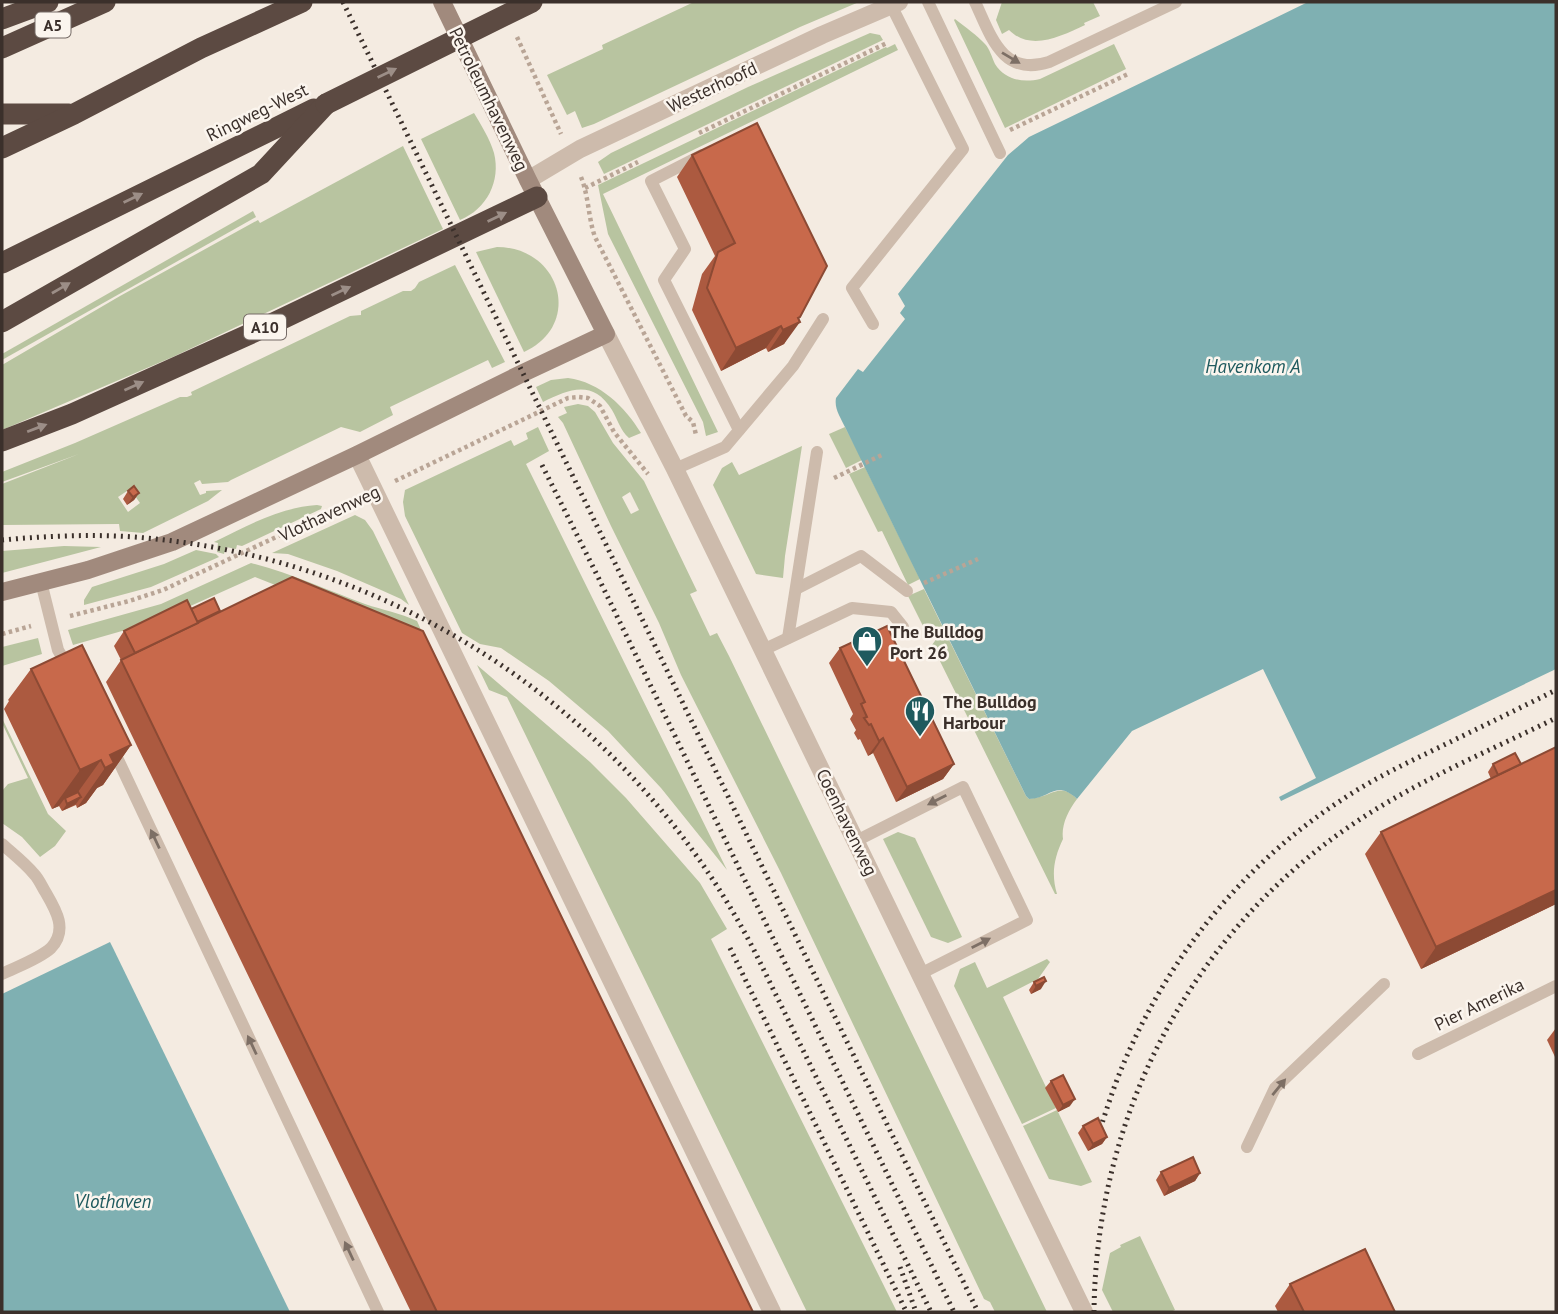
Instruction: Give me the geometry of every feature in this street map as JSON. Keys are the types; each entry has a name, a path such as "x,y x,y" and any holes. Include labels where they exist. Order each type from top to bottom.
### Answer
{"highway":[{"path":"2,19 48,2"},
{"name":"A5","path":"2,48 105,2"},
{"path":"2,148 201,48 302,2"},
{"name":"Ringweg-West","path":"2,263 533,2"},
{"path":"2,322 261,174 326,104"},
{"path":"2,114 74,114"},
{"name":"A10","path":"2,441 72,414 263,328 532,188"}],"main road":[{"name":"Petroleumhavenweg","path":"442,2 606,334"},
{"path":"2,592 172,542 606,334"}],"street":[{"name":"Westerhoofd","path":"532,188 571,155 748,69 895,4"},
{"name":"Coenhavenweg","path":"606,334 675,469 1084,1312"},
{"path":"356,455 772,1312"}],"lane":[{"path":"928,2 1000,153"},
{"path":"975,2 997,48 1006,58 1029,66 1049,62 1176,2"},
{"path":"873,324 852,288 962,149 905,34 895,4"},
{"path":"710,151 651,181 685,249 664,280 739,430"},
{"path":"675,469 725,447 793,366 823,319"},
{"path":"788,638 817,452"},
{"path":"796,589 861,556 906,591"},
{"path":"41,582 58,650 78,683"},
{"path":"763,650 852,608 891,612 904,627"},
{"path":"109,740 378,1312"},
{"path":"856,841 963,787 1027,920 920,974"},
{"path":"2,844 34,874 60,920 60,929 51,948 2,974"},
{"path":"1247,1147 1276,1088 1384,984"},
{"name":"Pier Amerika","path":"1418,1054 1556,985"}],"path":[{"path":"693,136 905,34"},
{"path":"516,35 585,188 595,237 686,416"},
{"path":"1004,133 1130,72"},
{"path":"585,188 643,160"},
{"name":"Vlothavenweg","path":"2,634 163,590 568,398 591,399 600,406 614,432 627,448"},
{"path":"847,471 884,454"},
{"path":"906,591 978,559"}],"green space":[{"path":"694,2 859,2 594,124 582,128 575,111 567,115 547,75 603,49 602,45"},
{"path":"1002,2 1093,2 1100,16 1056,37 1027,40 1009,30 1002,34 996,20"},
{"path":"955,19 985,44 995,64 1004,74 1015,79 1040,79 1114,44 1126,69 1005,128"},
{"path":"870,33 880,35 883,40 604,174 598,162 611,153 748,87"},
{"path":"895,44 898,50 603,194 718,432 706,436 703,422 608,234 598,185"},
{"path":"474,113 494,153 495,174 490,193 478,209 460,220 421,139"},
{"path":"403,146 443,229 175,356 2,430 2,365 258,220 260,223"},
{"path":"253,211 256,217 2,360 2,354"},
{"path":"497,247 519,250 536,259 549,273 557,289 558,306 554,324 543,339 524,352 476,252"},
{"path":"455,265 505,362 492,368 488,360 390,407 393,415 360,432 341,427 228,482 202,484 200,480 194,483 200,495 206,491 222,490 208,501 143,533 120,531 119,524 2,525 2,484 79,454 2,482 2,472 180,397 192,395 191,392 350,316 361,315 361,311 403,291 411,291 419,282","holes":["130,489 140,503 128,512 118,497"]},
{"path":"551,380 580,380 601,390 619,405 641,433 629,438 605,400 589,390 562,393 543,402 536,387"},
{"path":"578,404 588,406 595,412 613,443 644,481 697,591 690,594 710,636 717,633 729,656 1047,1312 995,1312 990,1302 984,1299 781,873 681,675 659,623 558,417 567,413 564,407","holes":["630,492 639,510 631,514 622,497"]},
{"path":"538,427 549,451 526,464 727,870 661,788 608,731 549,681 501,648 480,644 462,633 405,516 405,490 511,440 514,446 528,439 526,433"},
{"path":"845,427 862,460 846,468 829,434"},
{"path":"802,446 783,578 756,574 713,485 722,468 732,462 739,475"},
{"path":"865,467 920,579 908,585 882,531 878,532 849,474"},
{"path":"322,506 321,509 242,546 237,545 236,549 226,547 224,554 217,552 218,543 214,542 252,524 289,510"},
{"path":"355,515 365,520 373,531 409,605 337,571 288,554 272,553"},
{"path":"64,546 101,547 2,573 2,551"},
{"path":"196,550 219,557 151,587 84,605 92,587 164,564"},
{"path":"251,563 417,621 425,639 417,641 255,577 157,621 73,645 68,630 161,604"},
{"path":"924,589 1026,796 1029,799 1063,791 1077,799 1066,818 1063,839 1057,853 1054,880 1057,894 932,645 937,638 935,634 927,634 908,596"},
{"path":"38,638 42,654 2,666 2,647"},
{"path":"477,665 590,762 626,798 700,883 727,929 711,939 897,1312 807,1312 507,697 489,690"},
{"path":"2,718 48,814 66,831 55,846 40,857 22,837 2,823 2,791 8,784 28,778"},
{"path":"898,832 915,838 962,937 948,943 931,937 883,839"},
{"path":"1047,959 1050,962 1038,979 1003,997 1056,1108 1022,1124 954,986 960,969 975,962 987,988"},
{"path":"1057,1110 1092,1182 1081,1186 1049,1179 1023,1126"},
{"path":"1140,1236 1175,1310 1171,1312 1113,1312 1102,1290 1110,1253"}],"water":[{"name":"Havenkom A","path":"1308,2 1556,2 1556,669 1281,801 1279,797 1316,778 1263,669 1132,731 1077,799 1070,793 1058,790 1029,799 840,417 836,398 858,369 863,372 905,319 900,313 905,306 898,294 1008,155 1029,137"},
{"name":"Vlothaven","path":"110,942 290,1312 2,1312 2,994"}],"building":[{"path":"757,123 827,266 798,318 800,322 783,330 781,326 736,348 707,288 718,252 735,243 692,155"},
{"path":"134,486 139,493 133,497 128,491"},
{"path":"292,577 423,631 753,1312 437,1312 121,660"},
{"path":"214,598 220,611 197,622 191,609"},
{"path":"187,600 198,623 135,653 124,631"},
{"path":"887,626 954,764 907,787 883,738 879,741 871,724 864,718 867,717 861,704 865,702 840,648"},
{"path":"82,645 131,745 110,755 114,763 105,768 101,760 80,770 31,669"},
{"path":"1556,747 1556,890 1436,947 1381,832"},
{"path":"1515,753 1521,764 1498,775 1493,764"},
{"path":"78,792 81,797 67,804 65,798"},
{"path":"1044,977 1046,981 1036,986 1034,982"},
{"path":"1063,1075 1075,1099 1063,1105 1051,1081"},
{"path":"1098,1118 1107,1137 1093,1144 1083,1126"},
{"path":"1193,1157 1200,1173 1169,1188 1161,1172"},
{"path":"1365,1249 1395,1312 1304,1312 1290,1284"}],"railway":[{"path":"343,2 978,1312"},
{"path":"542,465 954,1312"},
{"path":"2,540 68,536 134,537 232,551 326,577 415,615 499,664 575,722 644,790 704,867 755,952 931,1312"},
{"path":"1098,1135 1123,1065 1162,987 1213,916 1273,852 1307,824 1381,776 1556,690"},
{"path":"1094,1312 1099,1240 1112,1169 1133,1102 1162,1037 1199,977 1242,921 1293,870 1374,810 1425,781 1556,718"},
{"path":"730,948 905,1309"},
{"path":"900,1267 916,1312"}],"place":[{"name":"The Bulldog Port 26","path":"867,668"},
{"name":"The Bulldog Harbour","path":"920,738"}]}
